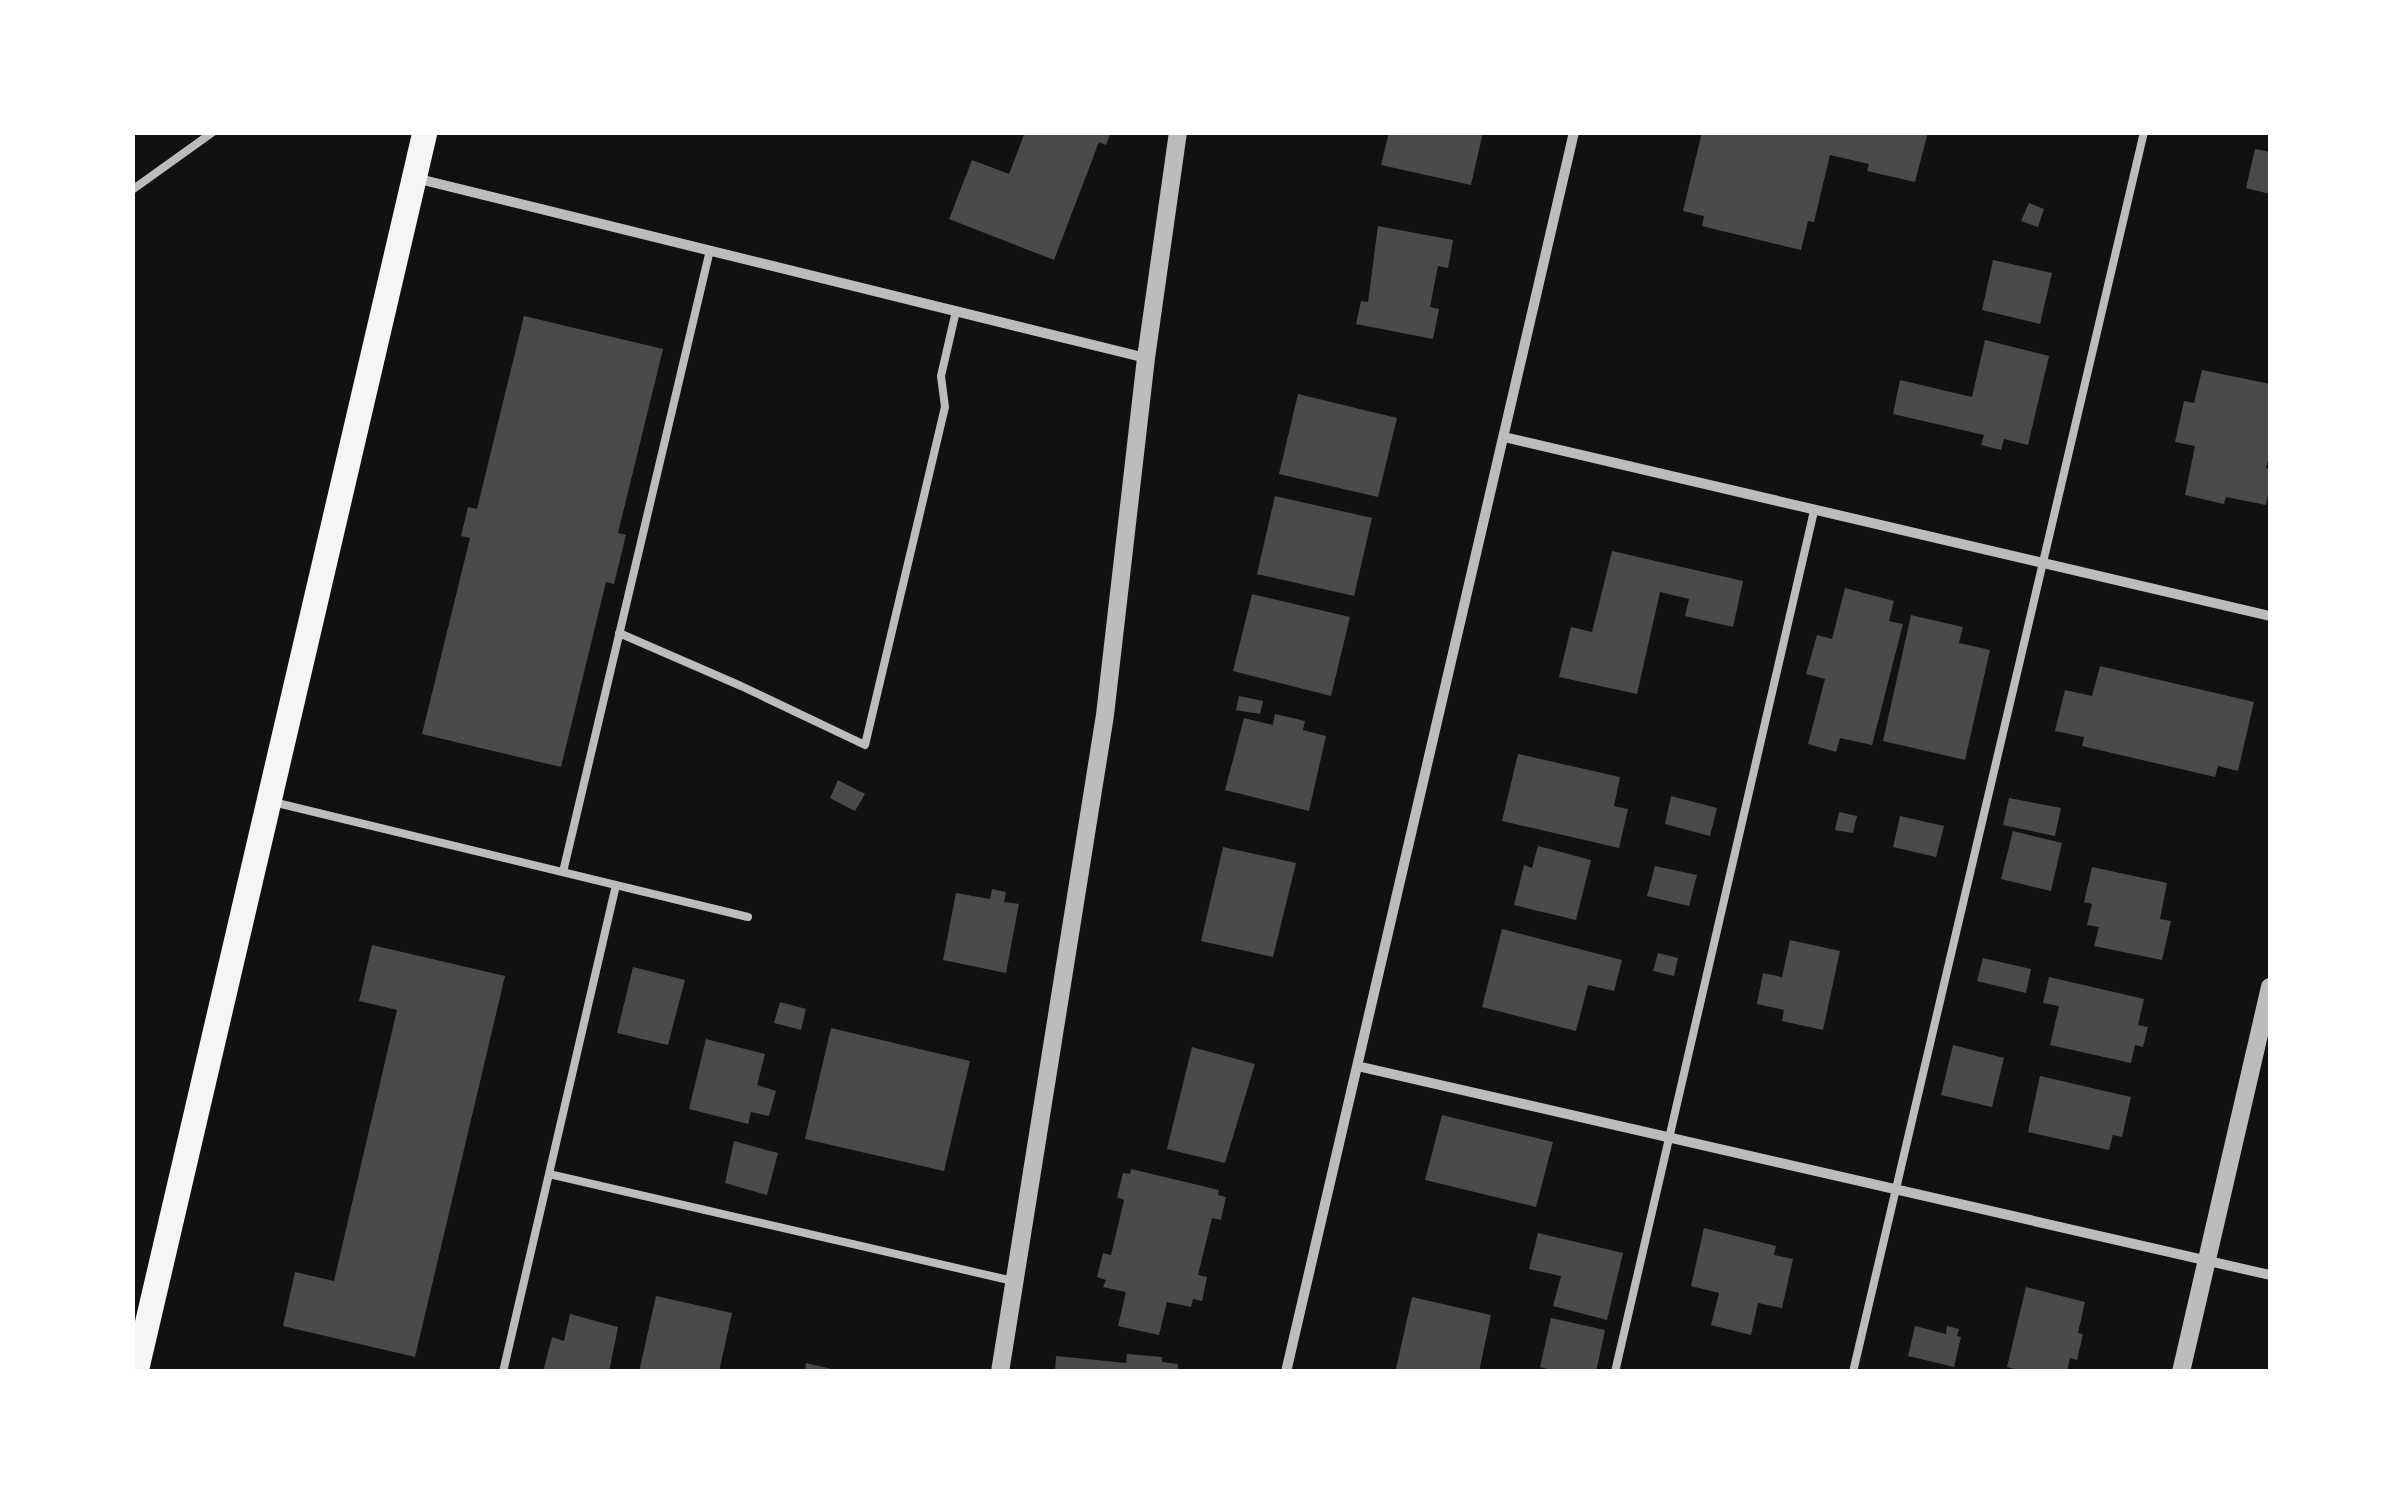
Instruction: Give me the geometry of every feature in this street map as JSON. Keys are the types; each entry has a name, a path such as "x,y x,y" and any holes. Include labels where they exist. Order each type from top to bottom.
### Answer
{"main road":[{"path":"136,1372 424,132"}],"street":[{"path":"1000,1372 1106,715 1146,358 1178,132"},
{"path":"1286,1372 1574,132"},
{"path":"414,178 1146,358"},
{"path":"1504,437 2270,616"},
{"path":"2181,1372 2270,987"},
{"path":"1357,1066 2270,1275"}],"lane":[{"path":"132,190 214,132"},
{"path":"1852,1372 2144,132"},
{"path":"563,872 710,250"},
{"path":"619,633 865,745 944,406 941,376 956,311"},
{"path":"1615,1372 1814,511"},
{"path":"268,801 748,916"},
{"path":"504,1372 616,885"},
{"path":"549,1174 1013,1281"}],"building":[{"path":"1025,132 1111,132 1106,145 1099,142 1054,260 949,219 972,160 1009,174"},
{"path":"1389,132 1483,132 1471,185 1381,165"},
{"path":"1702,132 1928,132 1915,182 1867,171 1869,164 1830,155 1814,222 1808,221 1801,250 1702,226 1704,216 1683,211"},
{"path":"2255,149 2270,152 2270,194 2246,188"},
{"path":"2029,203 2044,209 2038,227 2021,221"},
{"path":"1378,226 1453,240 1448,268 1438,266 1430,307 1439,309 1433,339 1356,324 1361,301 1368,302"},
{"path":"1993,260 2052,273 2040,324 1982,310"},
{"path":"524,316 663,349 618,533 626,535 614,584 606,582 561,767 422,734 470,538 461,536 468,507 477,509"},
{"path":"1985,340 2049,356 2028,445 2004,439 2001,450 1981,445 1984,435 1893,414 1900,380 1972,397"},
{"path":"2202,370 2270,384 2270,451 2266,468 2270,469 2270,484 2266,505 2226,497 2224,504 2185,495 2195,446 2175,442 2184,401 2194,403"},
{"path":"1298,394 1397,418 1378,497 1279,474"},
{"path":"1275,496 1372,518 1354,596 1257,574"},
{"path":"1612,551 1743,581 1733,627 1685,616 1689,599 1660,592 1637,694 1559,677 1571,627 1592,632"},
{"path":"1845,588 1894,601 1889,621 1903,624 1872,745 1840,738 1836,752 1808,744 1825,679 1806,674 1817,635 1832,639"},
{"path":"1252,594 1350,617 1331,696 1233,671"},
{"path":"1911,615 1963,627 1959,643 1990,650 1965,760 1883,741"},
{"path":"2100,666 2254,702 2238,771 2218,766 2215,777 2082,746 2084,737 2055,731 2065,690 2092,696"},
{"path":"1239,696 1263,701 1260,714 1236,710"},
{"path":"1275,714 1305,721 1303,730 1326,736 1309,811 1225,790 1244,718 1273,725"},
{"path":"1518,754 1620,777 1614,806 1628,809 1619,848 1502,821"},
{"path":"838,780 865,794 855,811 830,798"},
{"path":"1671,796 1717,808 1710,836 1665,824"},
{"path":"2009,798 2061,808 2055,836 2003,825"},
{"path":"1839,812 1857,816 1853,833 1835,830"},
{"path":"1900,816 1944,826 1936,857 1893,847"},
{"path":"2013,831 2062,843 2051,891 2001,879"},
{"path":"1538,846 1591,860 1576,920 1514,905 1524,865 1532,868"},
{"path":"1223,847 1296,863 1273,957 1201,941"},
{"path":"1655,866 1697,875 1689,906 1647,896"},
{"path":"2092,867 2167,883 2160,919 2171,921 2162,960 2094,946 2099,927 2087,925 2092,904 2084,902"},
{"path":"992,889 1006,892 1004,902 1019,904 1006,973 943,960 956,893 990,899"},
{"path":"1502,929 1622,960 1614,991 1588,985 1576,1031 1482,1007"},
{"path":"1790,940 1840,951 1823,1030 1782,1021 1784,1010 1757,1004 1763,973 1782,977"},
{"path":"372,945 505,976 415,1357 283,1326 295,1272 334,1281 397,1010 359,1001"},
{"path":"1658,953 1678,958 1674,976 1653,971"},
{"path":"1983,958 2031,969 2026,993 1977,981"},
{"path":"633,967 685,980 668,1045 617,1033"},
{"path":"2049,977 2144,999 2138,1025 2148,1027 2143,1047 2135,1045 2131,1063 2050,1045 2059,1006 2043,1003"},
{"path":"780,1002 806,1009 801,1030 774,1023"},
{"path":"831,1028 970,1061 944,1171 805,1139"},
{"path":"706,1039 765,1054 757,1085 776,1091 769,1116 751,1112 748,1124 689,1109"},
{"path":"1953,1045 2004,1058 1992,1107 1941,1095"},
{"path":"1192,1047 1255,1064 1225,1163 1167,1149"},
{"path":"2040,1076 2131,1097 2122,1137 2113,1135 2109,1150 2028,1132"},
{"path":"1442,1115 1553,1142 1536,1207 1425,1180"},
{"path":"734,1141 778,1153 767,1195 725,1183"},
{"path":"1131,1169 1219,1190 1218,1195 1226,1197 1221,1220 1212,1218 1198,1275 1207,1277 1202,1301 1193,1299 1191,1307 1167,1302 1159,1335 1118,1326 1126,1292 1103,1287 1106,1280 1097,1277 1103,1253 1111,1255 1124,1200 1117,1197 1123,1173 1130,1174"},
{"path":"1704,1228 1776,1246 1774,1255 1793,1259 1782,1308 1758,1303 1751,1335 1711,1325 1719,1293 1691,1286"},
{"path":"1538,1233 1623,1253 1607,1320 1553,1306 1561,1276 1529,1269"},
{"path":"2026,1287 2085,1302 2077,1360 2070,1358 2067,1372 2026,1372 2007,1367"},
{"path":"656,1296 732,1313 719,1372 639,1372"},
{"path":"1412,1297 1491,1315 1479,1372 1396,1369"},
{"path":"570,1314 618,1327 609,1372 543,1372 552,1337 564,1341"},
{"path":"1551,1318 1605,1330 1596,1372 1559,1372 1540,1367"},
{"path":"1915,1326 1946,1334 1947,1326 1959,1329 1957,1336 1961,1337 1954,1367 1908,1356"},
{"path":"1127,1354 1162,1357 1162,1362 1178,1364 1178,1372 1055,1372 1056,1356 1126,1363"},
{"path":"806,1363 836,1370 836,1372 805,1372"}]}
